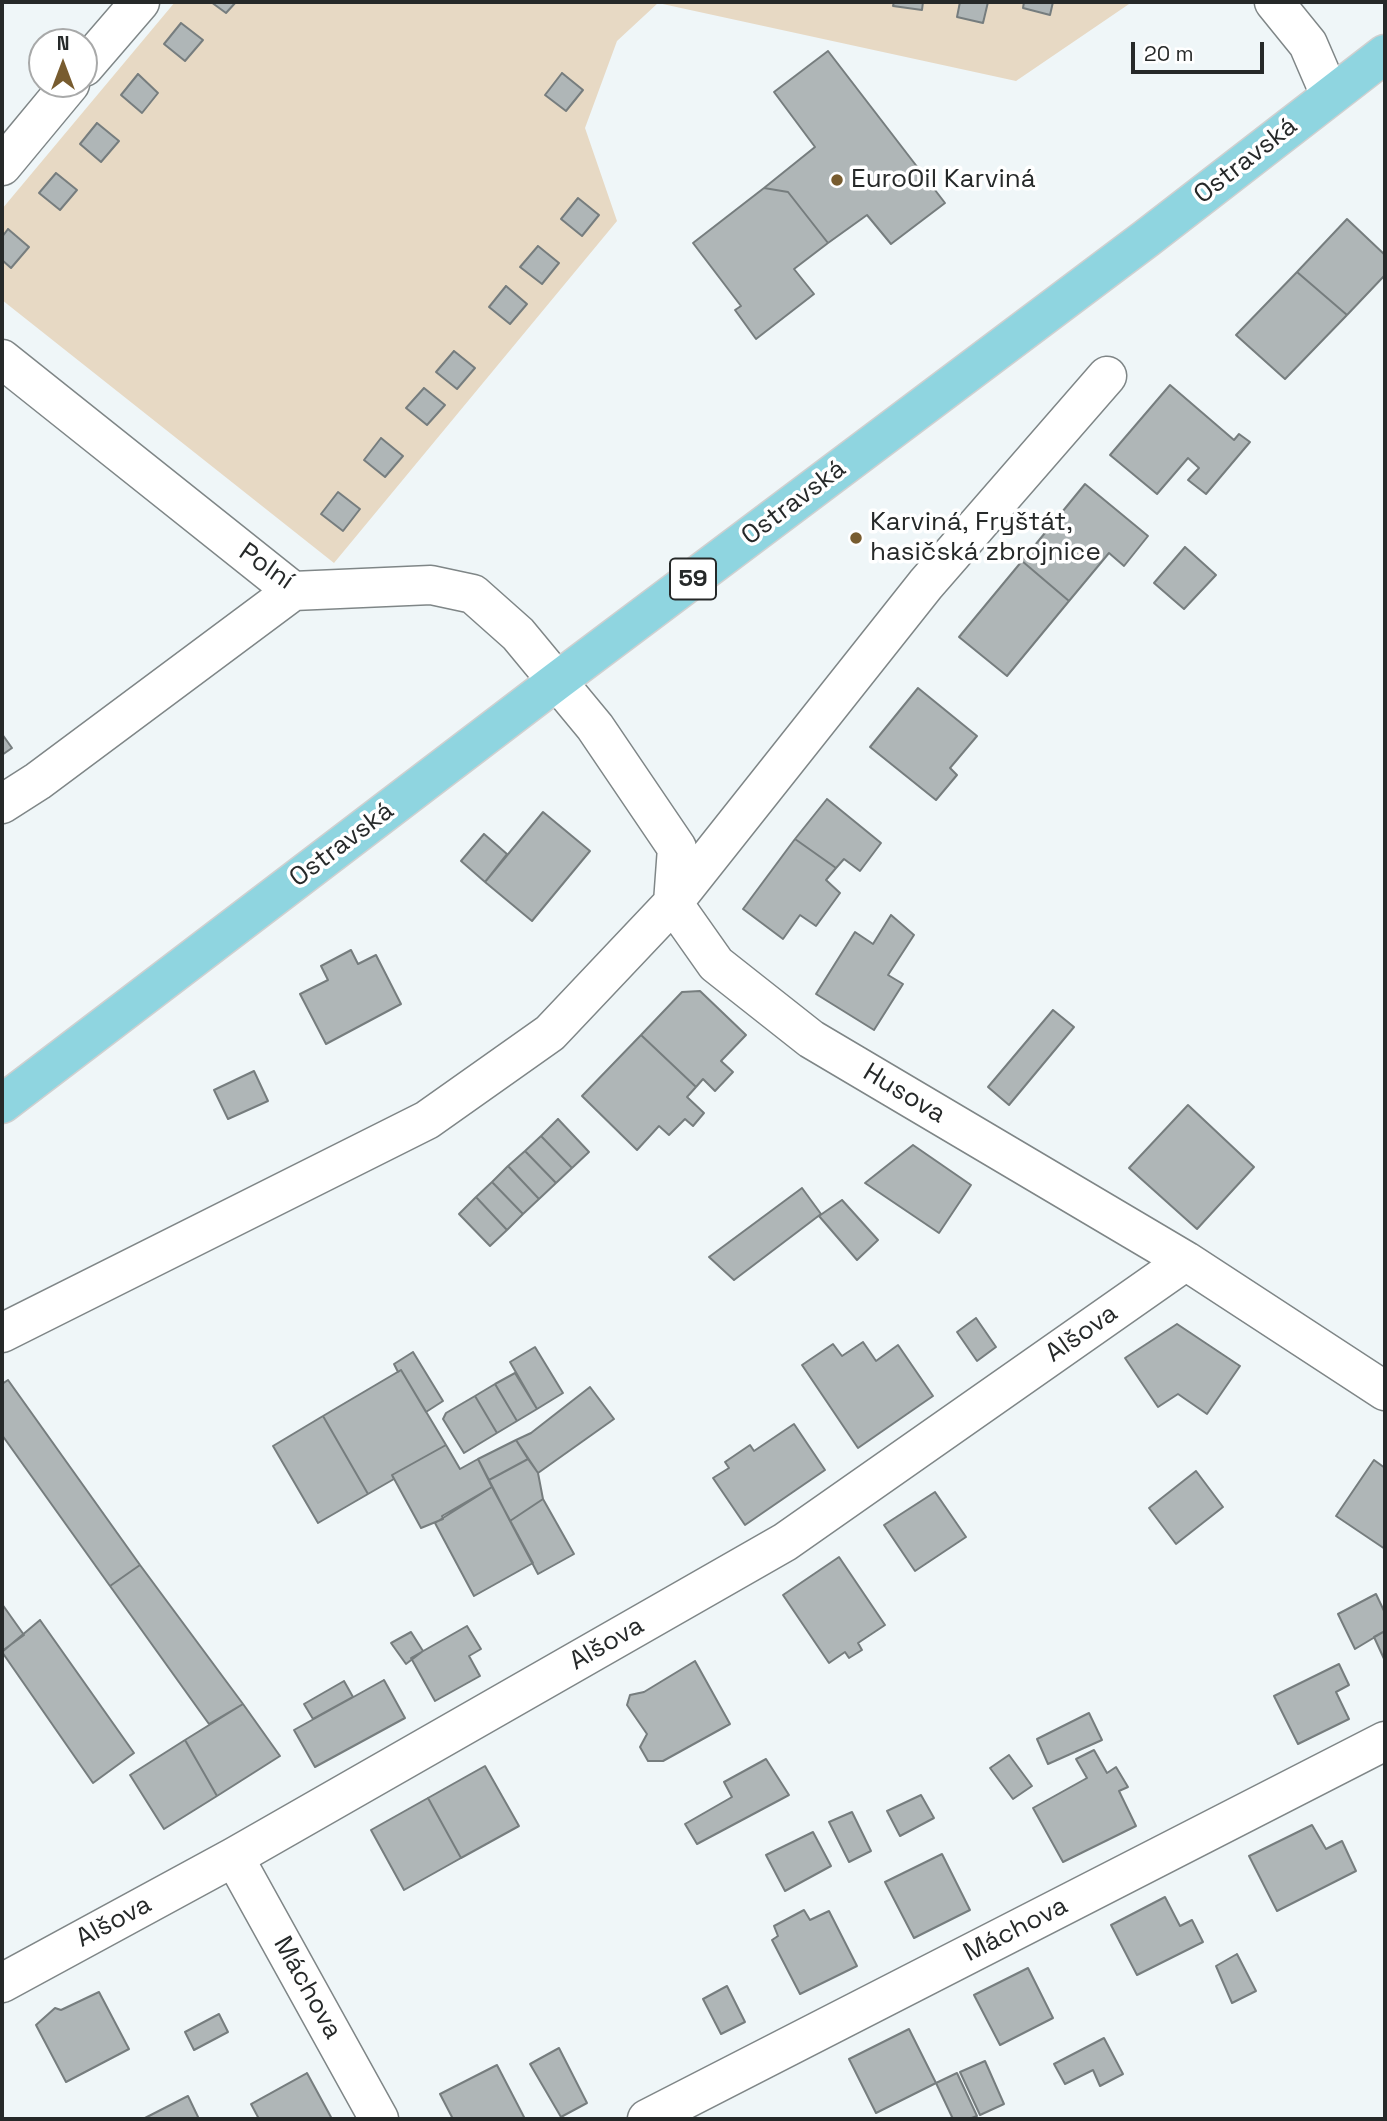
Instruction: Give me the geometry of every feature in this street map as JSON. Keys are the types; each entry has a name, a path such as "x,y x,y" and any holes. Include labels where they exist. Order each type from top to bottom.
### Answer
{"main road":[{"name":"Ostravská","path":"2,1104 557,681 1136,246 1385,54"}],"street":[{"path":"98,51 140,2"},
{"path":"1274,2 1308,44 1330,95"},
{"path":"2,166 58,98"},
{"name":"Polní","path":"2,359 293,591 432,585 473,594 518,634 557,681"},
{"path":"2,1332 427,1120 550,1032 673,903 926,584 1107,376"},
{"path":"2,804 38,781 293,591"},
{"path":"557,681 595,727 677,849 673,903"},
{"name":"Husova","path":"673,903 716,964 811,1039 1186,1261 1385,1391"},
{"name":"Alšova","path":"2,1983 234,1857 785,1542 1186,1261"},
{"name":"Máchova","path":"647,2119 1385,1741"},
{"name":"Máchova","path":"234,1857 379,2119"}],"shaded area":[{"path":"175,2 1132,2 1016,81 658,3 617,41 585,128 617,221 334,563 2,300 2,209 95,98 98,98 98,94"}],"building":[{"path":"211,2 236,2 226,13"},
{"path":"894,2 923,2 922,10 893,6"},
{"path":"960,2 988,2 983,23 957,17"},
{"path":"1024,2 1053,2 1050,15 1023,8"},
{"path":"181,23 203,40 185,61 164,44"},
{"path":"828,51 945,203 891,244 867,215 828,243 788,192 764,188 815,147 774,92"},
{"path":"562,73 583,90 566,111 545,95"},
{"path":"138,74 158,93 142,113 121,95"},
{"path":"97,123 119,141 101,162 80,144"},
{"path":"56,173 77,190 60,210 39,193"},
{"path":"764,188 788,192 828,243 794,269 814,294 756,339 735,310 741,306 693,243"},
{"path":"578,198 599,215 582,236 561,219"},
{"path":"1347,219 1385,255 1385,275 1347,315 1297,272"},
{"path":"8,229 29,247 11,268 2,260 2,237"},
{"path":"538,246 559,263 542,284 520,267"},
{"path":"1297,272 1347,315 1285,379 1236,335"},
{"path":"506,286 527,304 510,324 489,307"},
{"path":"454,351 475,368 457,389 436,372"},
{"path":"1170,385 1234,440 1239,434 1250,442 1206,494 1188,480 1199,468 1188,458 1157,494 1110,455"},
{"path":"424,388 445,405 427,425 406,408"},
{"path":"381,438 403,456 385,477 364,460"},
{"path":"1085,484 1148,536 1124,566 1109,553 1069,601 1022,561"},
{"path":"338,492 360,509 343,531 321,514"},
{"path":"1185,547 1216,575 1184,609 1154,583"},
{"path":"1022,561 1069,601 1007,676 959,637"},
{"path":"918,688 977,736 950,768 957,775 936,800 870,747"},
{"path":"2,734 12,748 2,755"},
{"path":"827,799 881,843 860,871 844,859 836,868 795,839"},
{"path":"543,812 590,851 532,921 485,882"},
{"path":"484,834 507,854 485,882 461,861"},
{"path":"795,839 836,868 826,880 840,893 816,926 800,915 783,939 743,909"},
{"path":"891,915 914,935 888,975 903,984 874,1030 816,994 855,932 873,944"},
{"path":"351,950 358,964 376,955 401,1004 326,1044 300,994 328,980 321,966"},
{"path":"700,991 746,1035 721,1061 733,1072 715,1091 703,1079 696,1087 641,1035 682,992"},
{"path":"1053,1010 1074,1027 1009,1105 988,1087"},
{"path":"641,1035 696,1087 687,1097 704,1113 693,1126 685,1119 669,1135 659,1126 637,1150 582,1096"},
{"path":"254,1071 268,1101 228,1119 214,1090"},
{"path":"1188,1105 1254,1167 1197,1229 1129,1168"},
{"path":"558,1119 589,1152 572,1168 541,1136"},
{"path":"541,1136 572,1168 556,1183 525,1151"},
{"path":"913,1145 971,1185 939,1233 865,1183"},
{"path":"525,1151 556,1183 539,1199 508,1166"},
{"path":"508,1166 539,1199 523,1214 492,1182"},
{"path":"492,1182 523,1214 507,1230 476,1197"},
{"path":"802,1188 821,1214 734,1280 709,1257"},
{"path":"476,1197 507,1230 490,1246 459,1214"},
{"path":"842,1200 878,1240 857,1260 819,1216"},
{"path":"976,1318 996,1347 977,1361 957,1332"},
{"path":"1177,1324 1240,1366 1207,1414 1178,1394 1158,1407 1125,1358"},
{"path":"863,1342 876,1361 898,1345 933,1396 858,1448 802,1365 833,1344 842,1356"},
{"path":"535,1347 563,1393 537,1409 510,1362"},
{"path":"413,1352 443,1401 426,1412 401,1370 398,1372 394,1364"},
{"path":"401,1370 446,1445 392,1475 394,1479 368,1494 323,1416"},
{"path":"515,1373 537,1409 517,1421 495,1384"},
{"path":"8,1380 140,1565 110,1586 2,1435 2,1384"},
{"path":"495,1384 517,1421 497,1433 475,1396"},
{"path":"590,1387 614,1419 538,1473 516,1440 531,1433"},
{"path":"475,1396 497,1433 464,1453 443,1419 446,1413"},
{"path":"323,1416 368,1494 318,1523 273,1446"},
{"path":"794,1424 825,1470 745,1525 713,1478 729,1468 725,1462 750,1445 754,1451"},
{"path":"516,1440 528,1459 489,1480 478,1459"},
{"path":"446,1445 460,1469 478,1459 492,1487 442,1516 443,1519 421,1528 392,1475"},
{"path":"528,1459 538,1473 543,1499 510,1521 489,1480"},
{"path":"1374,1460 1385,1468 1385,1549 1336,1516"},
{"path":"1196,1471 1223,1507 1176,1544 1149,1508"},
{"path":"492,1487 533,1563 474,1596 435,1523"},
{"path":"935,1492 966,1537 915,1571 884,1525"},
{"path":"543,1499 574,1554 538,1574 510,1521"},
{"path":"839,1557 885,1625 858,1643 862,1650 849,1658 845,1652 829,1663 783,1595"},
{"path":"140,1565 243,1704 209,1724 110,1586"},
{"path":"1376,1594 1385,1613 1385,1631 1355,1649 1338,1614"},
{"path":"2,1604 24,1635 2,1651"},
{"path":"40,1620 134,1753 93,1783 2,1652"},
{"path":"467,1626 481,1649 469,1656 480,1676 435,1701 411,1658"},
{"path":"1385,1631 1385,1661 1374,1637"},
{"path":"411,1632 423,1651 406,1664 391,1643"},
{"path":"695,1661 730,1724 663,1761 648,1761 640,1747 647,1734 627,1705 630,1695 644,1692"},
{"path":"1339,1664 1349,1685 1336,1692 1349,1719 1298,1744 1274,1696"},
{"path":"384,1680 405,1718 315,1767 294,1730"},
{"path":"344,1681 353,1697 313,1719 304,1704"},
{"path":"243,1704 280,1756 217,1796 185,1740"},
{"path":"1089,1713 1102,1740 1048,1764 1037,1739"},
{"path":"185,1740 217,1796 164,1829 130,1775"},
{"path":"1094,1750 1107,1773 1116,1767 1128,1787 1119,1791 1136,1826 1063,1862 1033,1808 1087,1778 1076,1759"},
{"path":"1009,1755 1032,1786 1013,1799 990,1768"},
{"path":"766,1759 789,1795 697,1844 685,1824 732,1797 724,1782"},
{"path":"485,1766 519,1826 461,1858 428,1798"},
{"path":"921,1795 934,1818 900,1836 887,1811"},
{"path":"428,1798 461,1858 404,1890 371,1830"},
{"path":"852,1812 871,1851 849,1862 829,1822"},
{"path":"1312,1825 1326,1849 1342,1841 1356,1871 1277,1911 1249,1856"},
{"path":"813,1832 831,1866 785,1891 766,1855"},
{"path":"942,1854 970,1910 914,1938 885,1882"},
{"path":"1165,1897 1180,1926 1192,1920 1203,1942 1137,1975 1111,1925"},
{"path":"804,1910 810,1920 829,1911 857,1966 800,1994 772,1940 778,1936 774,1926"},
{"path":"1237,1954 1256,1991 1232,2003 1216,1966"},
{"path":"1028,1968 1053,2018 1000,2045 974,1995"},
{"path":"727,1986 745,2022 721,2034 703,1999"},
{"path":"99,1992 129,2049 66,2082 36,2025 55,2008 61,2010"},
{"path":"219,2014 228,2032 194,2050 185,2032"},
{"path":"909,2029 936,2083 876,2113 849,2059"},
{"path":"1104,2038 1123,2074 1100,2086 1093,2070 1065,2084 1054,2064"},
{"path":"559,2048 587,2103 561,2117 530,2064"},
{"path":"985,2061 1004,2104 980,2115 960,2072"},
{"path":"497,2065 525,2119 453,2119 440,2094"},
{"path":"307,2073 332,2119 259,2119 251,2104"},
{"path":"957,2073 977,2116 969,2119 953,2119 936,2083"},
{"path":"188,2096 199,2119 143,2119 184,2098"}],"place":[{"name":"EuroOil Karviná","path":"837,180"},
{"name":"Karviná, Fryštát, hasičská zbrojnice","path":"856,538"}]}
